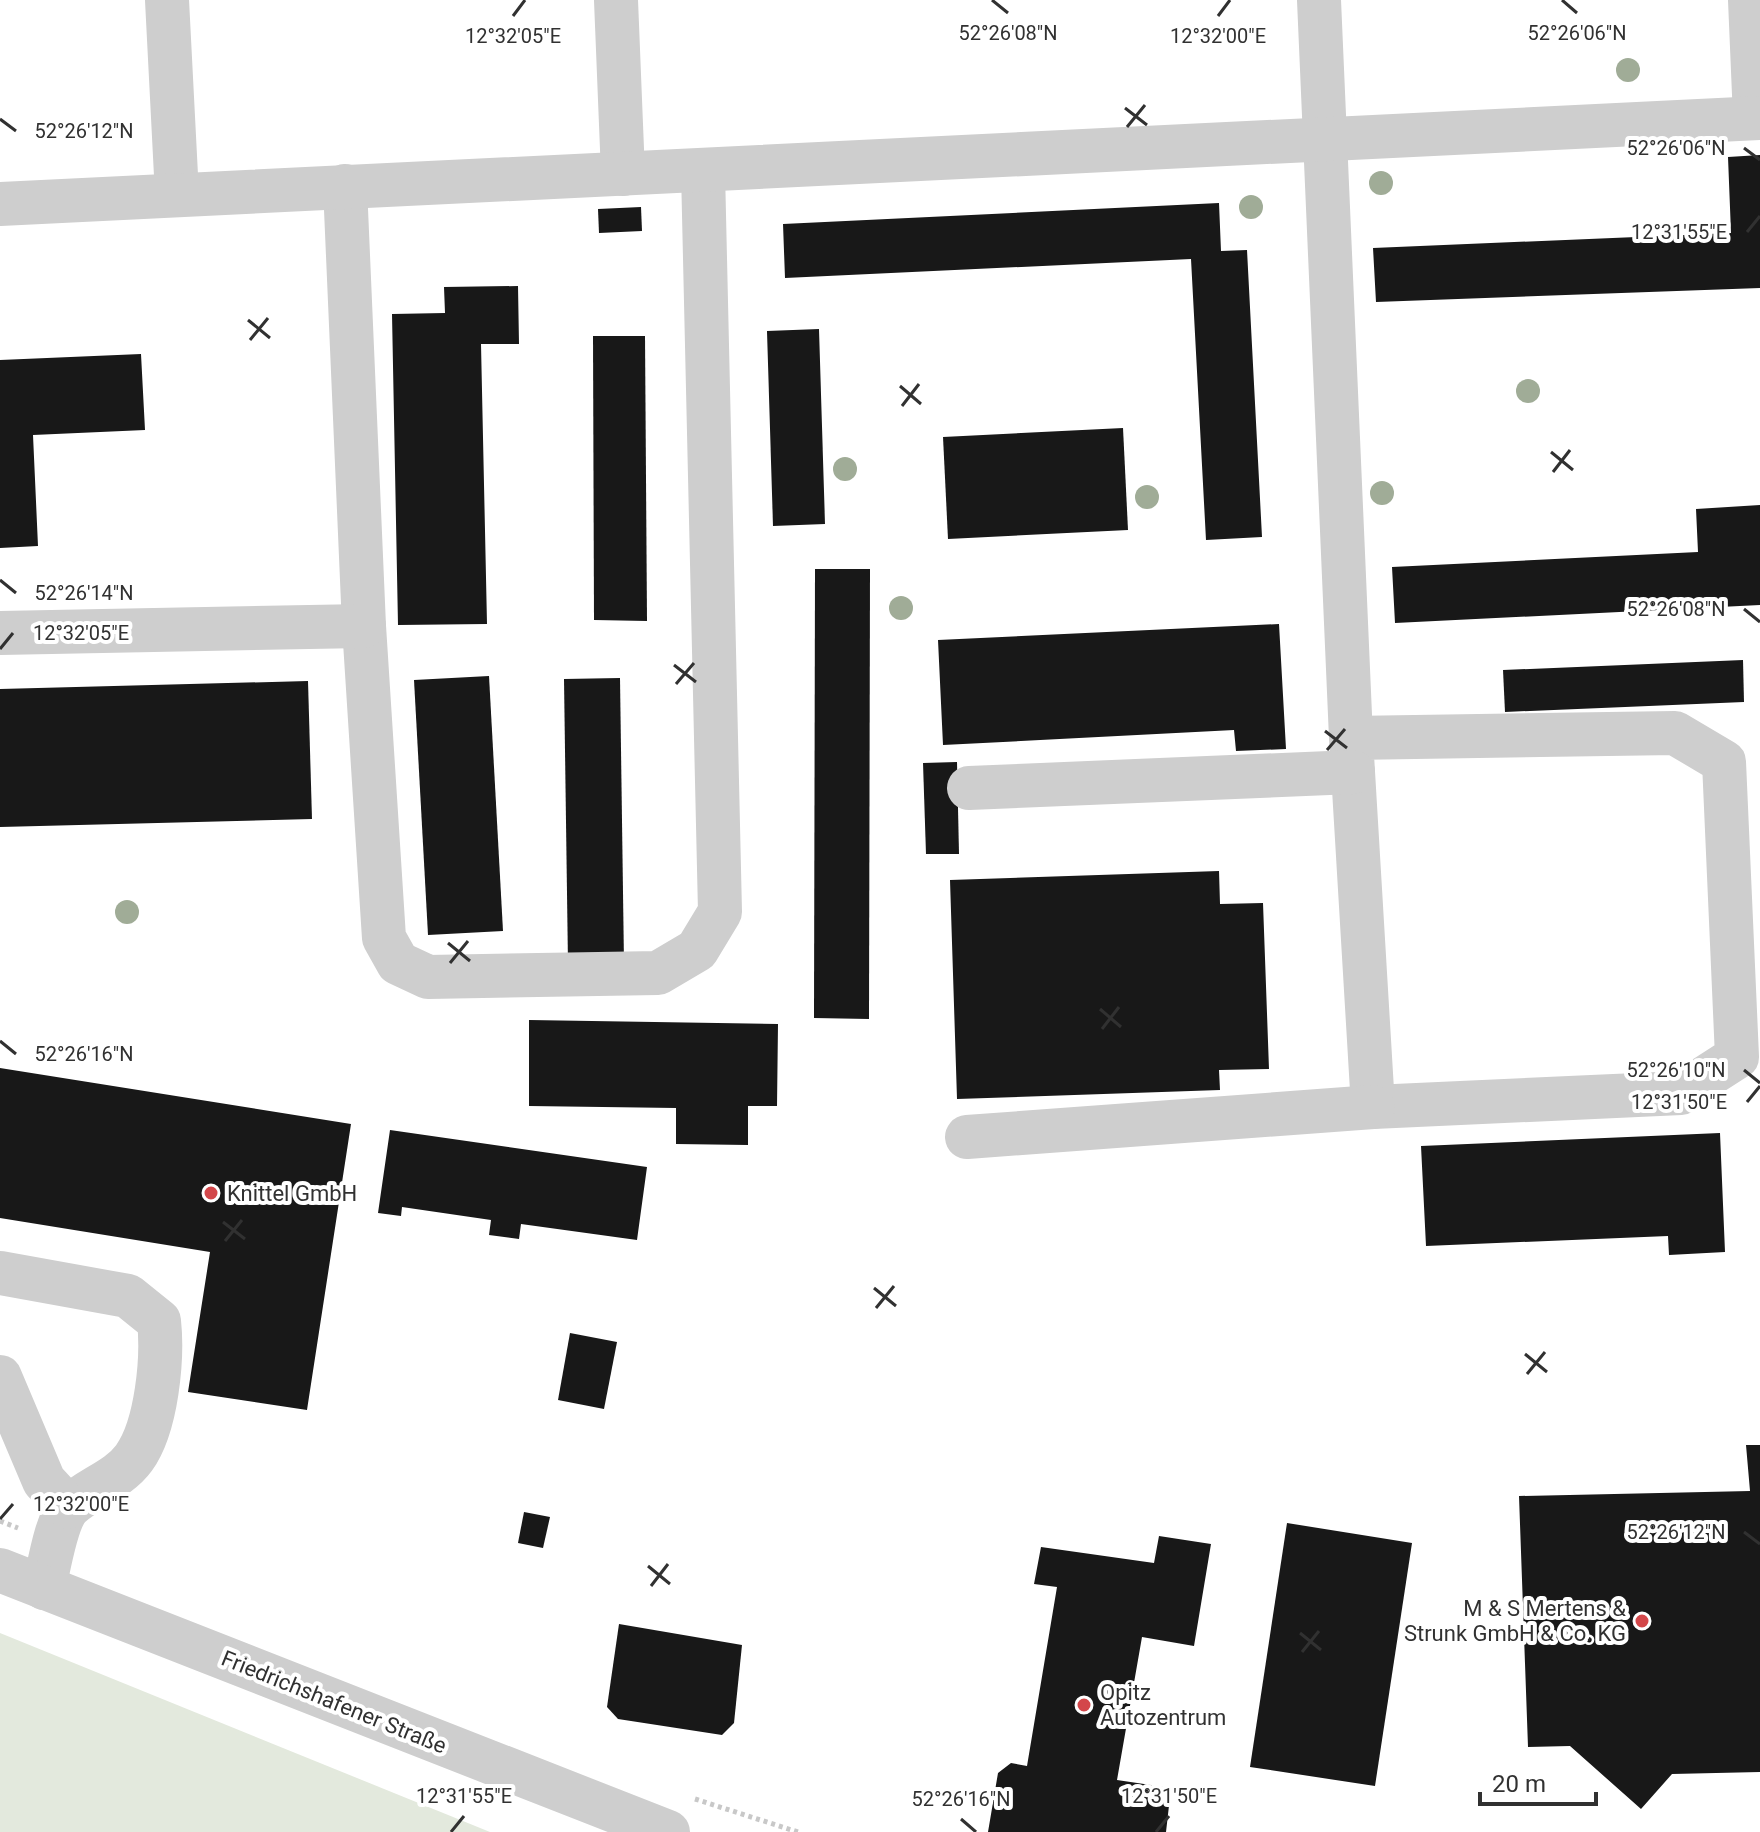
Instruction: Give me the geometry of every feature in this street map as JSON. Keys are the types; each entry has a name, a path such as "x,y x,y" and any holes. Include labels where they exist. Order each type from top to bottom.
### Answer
{"street":[{"path":"167,0 177,195"},
{"path":"616,0 623,174"},
{"path":"1319,0 1352,755 1373,1107"},
{"path":"0,204 1757,118 1750,0"},
{"path":"345,186 364,626 384,938 398,963 428,977 658,973 697,950 720,912 703,171"},
{"path":"0,633 364,626"},
{"path":"967,1137 1373,1107 1681,1093 1737,1057 1724,762 1675,733 1352,755 969,788"},
{"path":"0,1273 128,1296 159,1321 162,1349 149,1427 134,1459 68,1507 54,1543 44,1588"},
{"path":"0,1377 44,1481 68,1507"},
{"name":"Friedrichshafener Straße","path":"0,1570 668,1832"}],"shaded area":[{"path":"0,1633 490,1832 0,1832"}],"building":[{"path":"1760,155 1760,288 1376,302 1373,248 1731,233 1728,157"},
{"path":"1219,203 1221,251 1247,250 1262,537 1206,540 1191,259 785,278 783,224"},
{"path":"641,207 642,231 599,233 598,209"},
{"path":"518,286 519,344 481,344 487,624 398,625 392,314 445,313 444,287"},
{"path":"819,329 825,524 773,526 767,331"},
{"path":"593,336 645,336 647,621 594,620"},
{"path":"141,354 145,430 33,435 38,546 0,548 0,360"},
{"path":"1123,428 1128,530 948,539 943,437"},
{"path":"1760,505 1760,605 1395,623 1392,567 1698,552 1696,509"},
{"path":"815,569 870,569 869,1019 814,1018"},
{"path":"1279,624 1286,749 1236,751 1234,730 943,745 938,640"},
{"path":"1743,660 1744,702 1505,712 1503,670"},
{"path":"489,676 503,931 428,935 414,680"},
{"path":"620,678 624,963 568,964 564,679"},
{"path":"308,681 312,819 0,827 0,689"},
{"path":"957,762 959,854 926,854 923,763"},
{"path":"1219,871 1220,904 1263,903 1269,1069 1219,1070 1220,1090 957,1099 950,880"},
{"path":"529,1020 778,1024 777,1106 748,1106 748,1145 676,1144 676,1108 529,1106"},
{"path":"0,1068 351,1124 307,1410 188,1392 210,1252 0,1218"},
{"path":"390,1130 647,1167 637,1240 521,1224 519,1239 489,1235 491,1220 402,1207 401,1216 378,1213"},
{"path":"1720,1133 1725,1252 1669,1255 1668,1236 1426,1246 1421,1146"},
{"path":"570,1333 617,1342 604,1409 558,1400"},
{"name":"M & S Mertens & Strunk GmbH & Co. KG","path":"1746,1445 1760,1445 1760,1772 1672,1774 1641,1809 1570,1746 1528,1747 1519,1496 1750,1491"},
{"path":"524,1512 550,1517 543,1548 518,1543"},
{"path":"1287,1523 1412,1543 1375,1786 1250,1767"},
{"name":"Opitz Autozentrum","path":"1159,1536 1211,1544 1194,1646 1142,1637 1117,1780 1171,1788 1166,1832 988,1832 998,1773 1011,1763 1027,1766 1057,1587 1034,1584 1041,1547 1154,1563"},
{"path":"619,1624 742,1645 734,1723 722,1735 618,1719 607,1707"}],"place":[{"name":"Knittel GmbH","path":"211,1193"},
{"name":"M & S Mertens & Strunk GmbH & Co. KG","path":"1642,1621"},
{"name":"Opitz Autozentrum","path":"1084,1705"}]}
